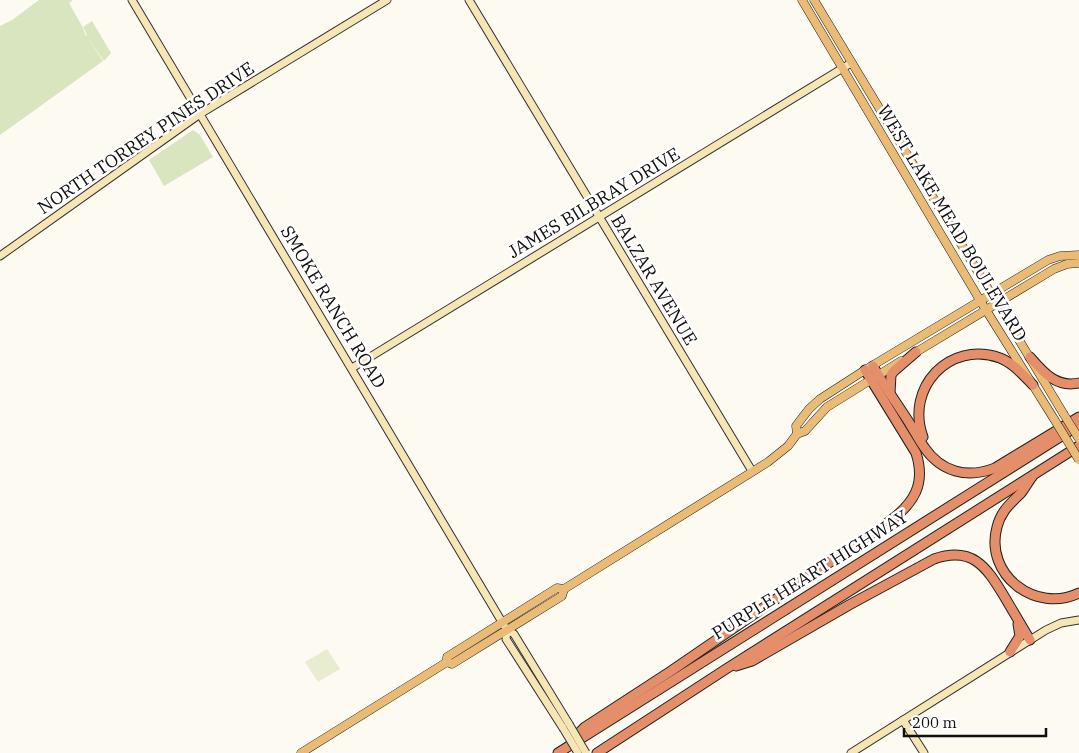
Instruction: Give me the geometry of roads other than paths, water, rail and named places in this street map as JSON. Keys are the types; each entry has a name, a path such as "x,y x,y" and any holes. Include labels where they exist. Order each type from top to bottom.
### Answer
{"highway":[{"path":"890,393 891,375 894,370 916,352"},
{"path":"989,470 970,471 955,468 932,452 923,438 918,421 925,387 935,372 948,362 964,356 982,354 999,358 1009,363 1033,385"},
{"path":"1030,357 1052,379 1064,384 1079,383"},
{"path":"559,753 586,726 890,521 910,503 919,482 919,462 869,368"},
{"path":"875,378 890,393 925,448 940,464 951,470 964,473 980,473 1000,466 1079,416"},
{"name":"PURPLE HEART HIGHWAY","path":"559,753 1079,425"},
{"name":"PURPLE HEART HIGHWAY","path":"598,753 726,669 1079,446"},
{"path":"1036,472 1020,494 1009,503 1001,516 995,538 998,560 1009,580 1032,596 1054,599 1066,598 1079,593"},
{"path":"726,669 752,662 858,600 934,559 954,554 972,559 987,570 1030,640"},
{"path":"1010,652 1020,636 1019,621"}],"main road":[{"name":"SMOKE RANCH ROAD","path":"132,0 507,630 506,639 586,753"},
{"name":"NORTH TORREY PINES DRIVE","path":"0,256 200,114 387,0"},
{"name":"BALZAR AVENUE","path":"469,0 752,471"},
{"name":"WEST LAKE MEAD BOULEVARD","path":"802,0 882,135 921,193 981,302 1079,460"},
{"name":"WEST LAKE MEAD BOULEVARD","path":"814,0 1079,439"},
{"name":"JAMES BILBRAY DRIVE","path":"352,368 852,63"},
{"path":"882,135 896,136"},
{"path":"906,153 906,162 921,193 959,240"},
{"path":"797,434 796,426 809,409 820,399 1054,258 1066,255 1079,255"},
{"path":"301,753 446,662 447,657 502,622 557,588 564,589 779,454 797,434 805,432 827,407 1058,266 1079,263"},
{"path":"446,662 452,664 562,596 564,589"},
{"path":"852,753 1054,625 1079,620"},
{"path":"903,720 924,753"},
{"name":"SMOKE RANCH ROAD","path":"566,726 578,753"}]}
